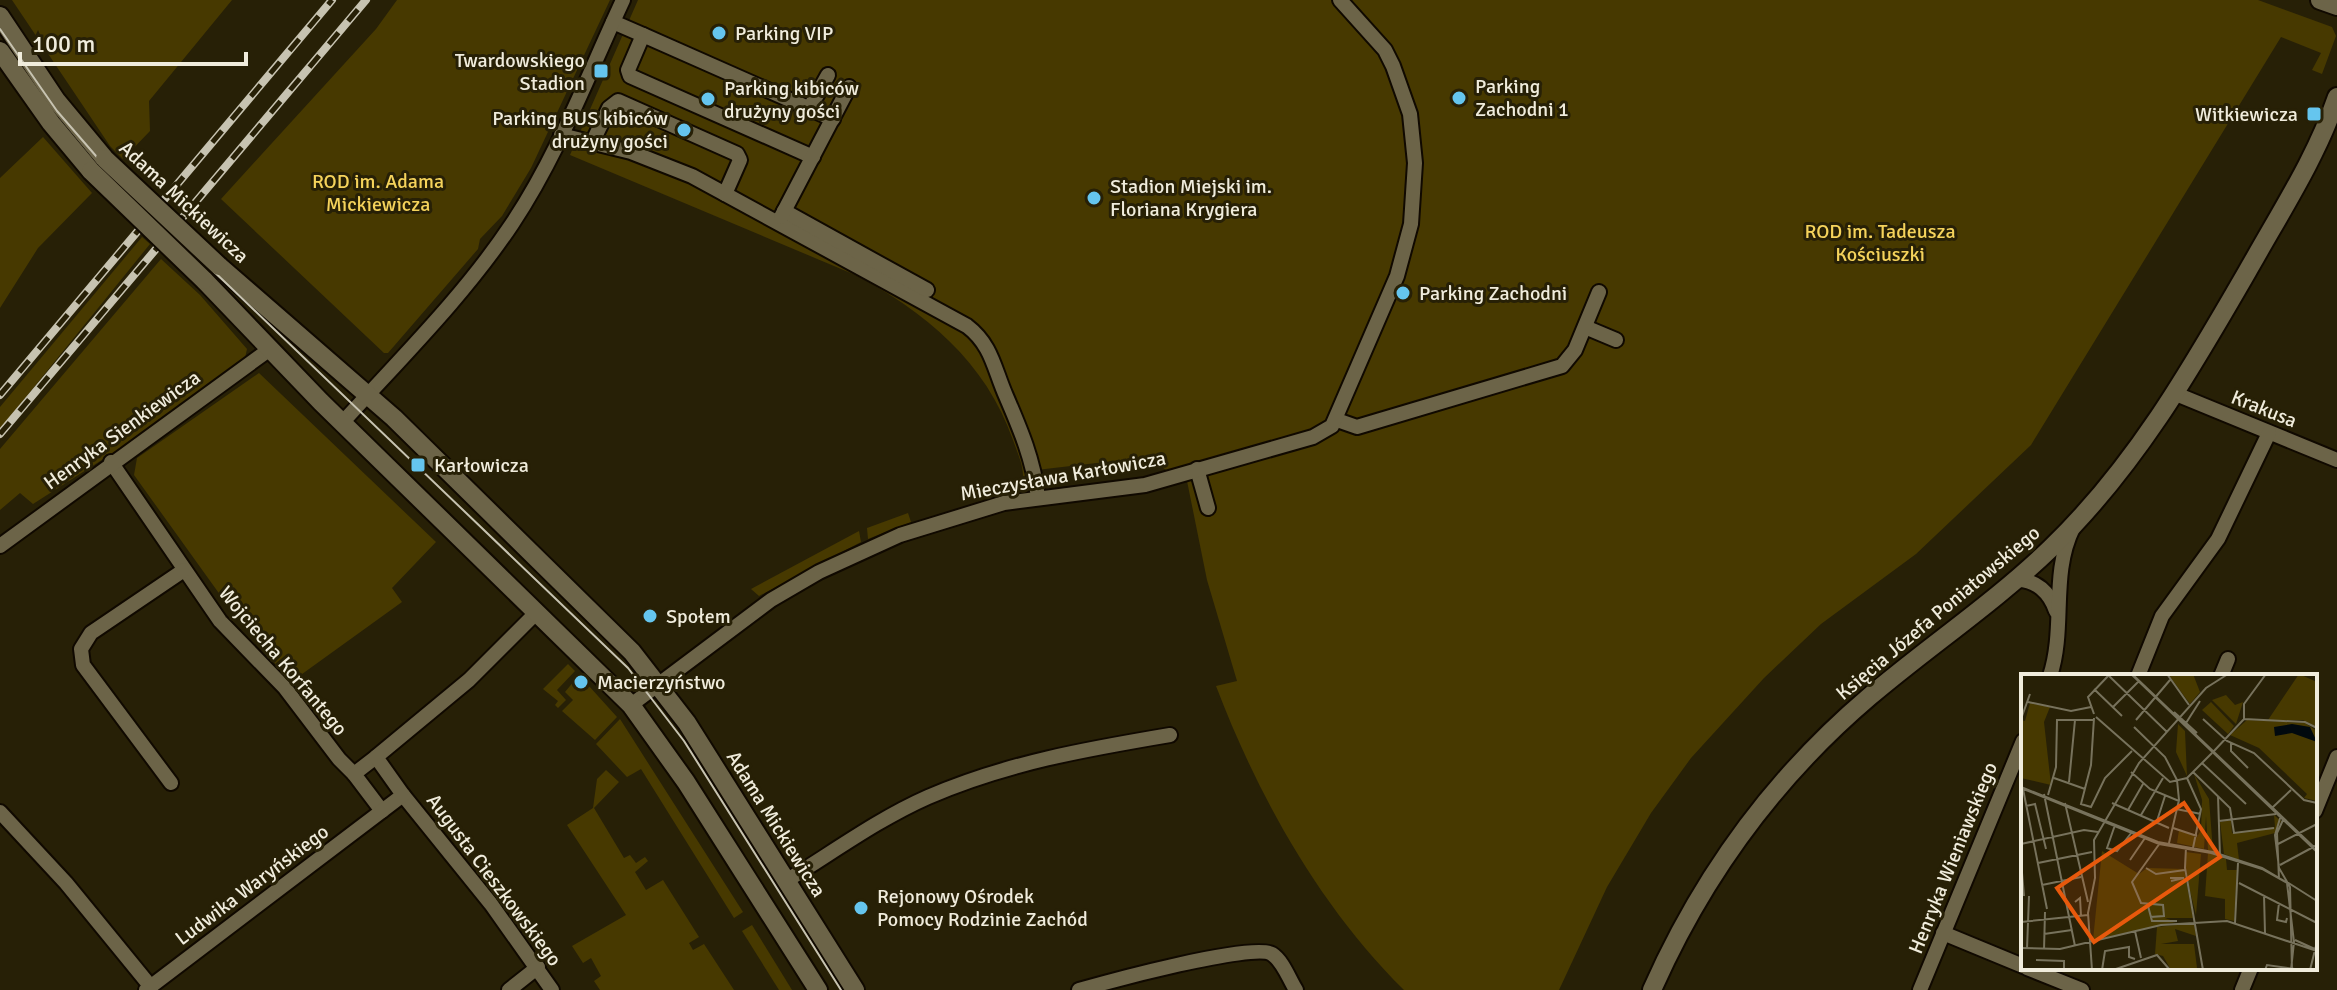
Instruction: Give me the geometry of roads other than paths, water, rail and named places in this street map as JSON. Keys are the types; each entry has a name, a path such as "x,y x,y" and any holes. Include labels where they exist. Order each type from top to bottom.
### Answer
{"street":[{"path":"342,423 490,256 531,194 623,0"},
{"path":"1340,0 1385,50 1393,66 1410,114 1415,163 1411,224 1403,256 1337,420 1357,427 1556,369 1572,357 1599,292"},
{"path":"2320,0 2337,6"},
{"name":"Adama Mickiewicza","path":"0,16 98,165 368,394 585,602 659,682 855,990"},
{"path":"611,26 833,119"},
{"path":"641,40 628,70 630,76 813,157"},
{"name":"Adama Mickiewicza","path":"0,51 41,110 98,165 270,349 631,705 686,782 818,990"},
{"path":"809,109 828,75"},
{"path":"781,218 849,87"},
{"name":"Księcia Józefa Poniatowskiego","path":"2321,141 2337,97"},
{"path":"592,143 609,108 618,101 737,154 740,160 725,194"},
{"name":"Księcia Józefa Poniatowskiego","path":"1652,990 1711,877 1779,787 1867,699 2016,580 2076,523 2127,464 2176,394 2337,115"},
{"path":"561,135 641,155 781,218 927,290"},
{"path":"781,218 978,334 993,358 1030,449 1038,497"},
{"path":"1585,327 1616,340"},
{"name":"Henryka Sienkiewicza","path":"0,546 111,462 270,349"},
{"name":"Krakusa","path":"2176,394 2337,460"},
{"name":"Mieczysława Karłowicza","path":"659,682 771,600 851,556 948,518 1038,497 1145,485 1313,437 1337,420"},
{"path":"2139,674 2162,616 2218,539 2269,433"},
{"name":"Wojciecha Korfantego","path":"111,462 220,621 285,688 354,774"},
{"path":"1191,472 1208,508"},
{"path":"2050,674 2058,623 2060,567 2076,523"},
{"path":"171,783 83,665 81,649 91,633 184,570"},
{"path":"2016,580 2030,581 2046,592 2058,623"},
{"path":"382,811 354,774 469,680 537,612"},
{"path":"2222,674 2228,659"},
{"path":"631,705 659,682"},
{"path":"786,881 908,807 992,773 1064,754 1170,735"},
{"name":"Henryka Wieniawskiego","path":"1920,990 2021,746"},
{"path":"376,757 403,795"},
{"path":"2317,806 2337,757"},
{"name":"Ludwika Waryńskiego","path":"148,988 403,795"},
{"name":"Augusta Cieszkowskiego","path":"403,795 538,967 552,990"},
{"path":"0,812 76,894 148,988"},
{"path":"1943,933 2021,965"},
{"path":"1079,990 1203,960 1262,951 1276,956 1296,990"},
{"path":"509,990 538,967"},
{"path":"2032,970 2082,990"},
{"path":"2242,990 2250,970"}],"tram line":[{"path":"0,29 57,111 109,171 628,668 684,741 841,990"}],"railway":[{"path":"0,395 332,0"},
{"path":"0,434 366,0"}],"place":[{"name":"Parking VIP","path":"719,33"},
{"name":"Twardowskiego Stadion","path":"601,71"},
{"name":"Parking Zachodni 1","path":"1459,98"},
{"name":"Parking kibiców drużyny gości","path":"708,99"},
{"name":"Witkiewicza","path":"2314,114"},
{"name":"Parking BUS kibiców drużyny gości","path":"684,130"},
{"name":"Stadion Miejski im. Floriana Krygiera","path":"1094,198"},
{"name":"Parking Zachodni","path":"1403,293"},
{"name":"Karłowicza","path":"418,465"},
{"name":"Społem","path":"650,616"},
{"name":"Macierzyństwo","path":"581,682"},
{"name":"Rejonowy Ośrodek Pomocy Rodzinie Zachód","path":"861,908"}],"park label":[{"name":"ROD im. Adama Mickiewicza","path":"378,192"},
{"name":"ROD im. Tadeusza Kościuszki","path":"1880,242"}]}
